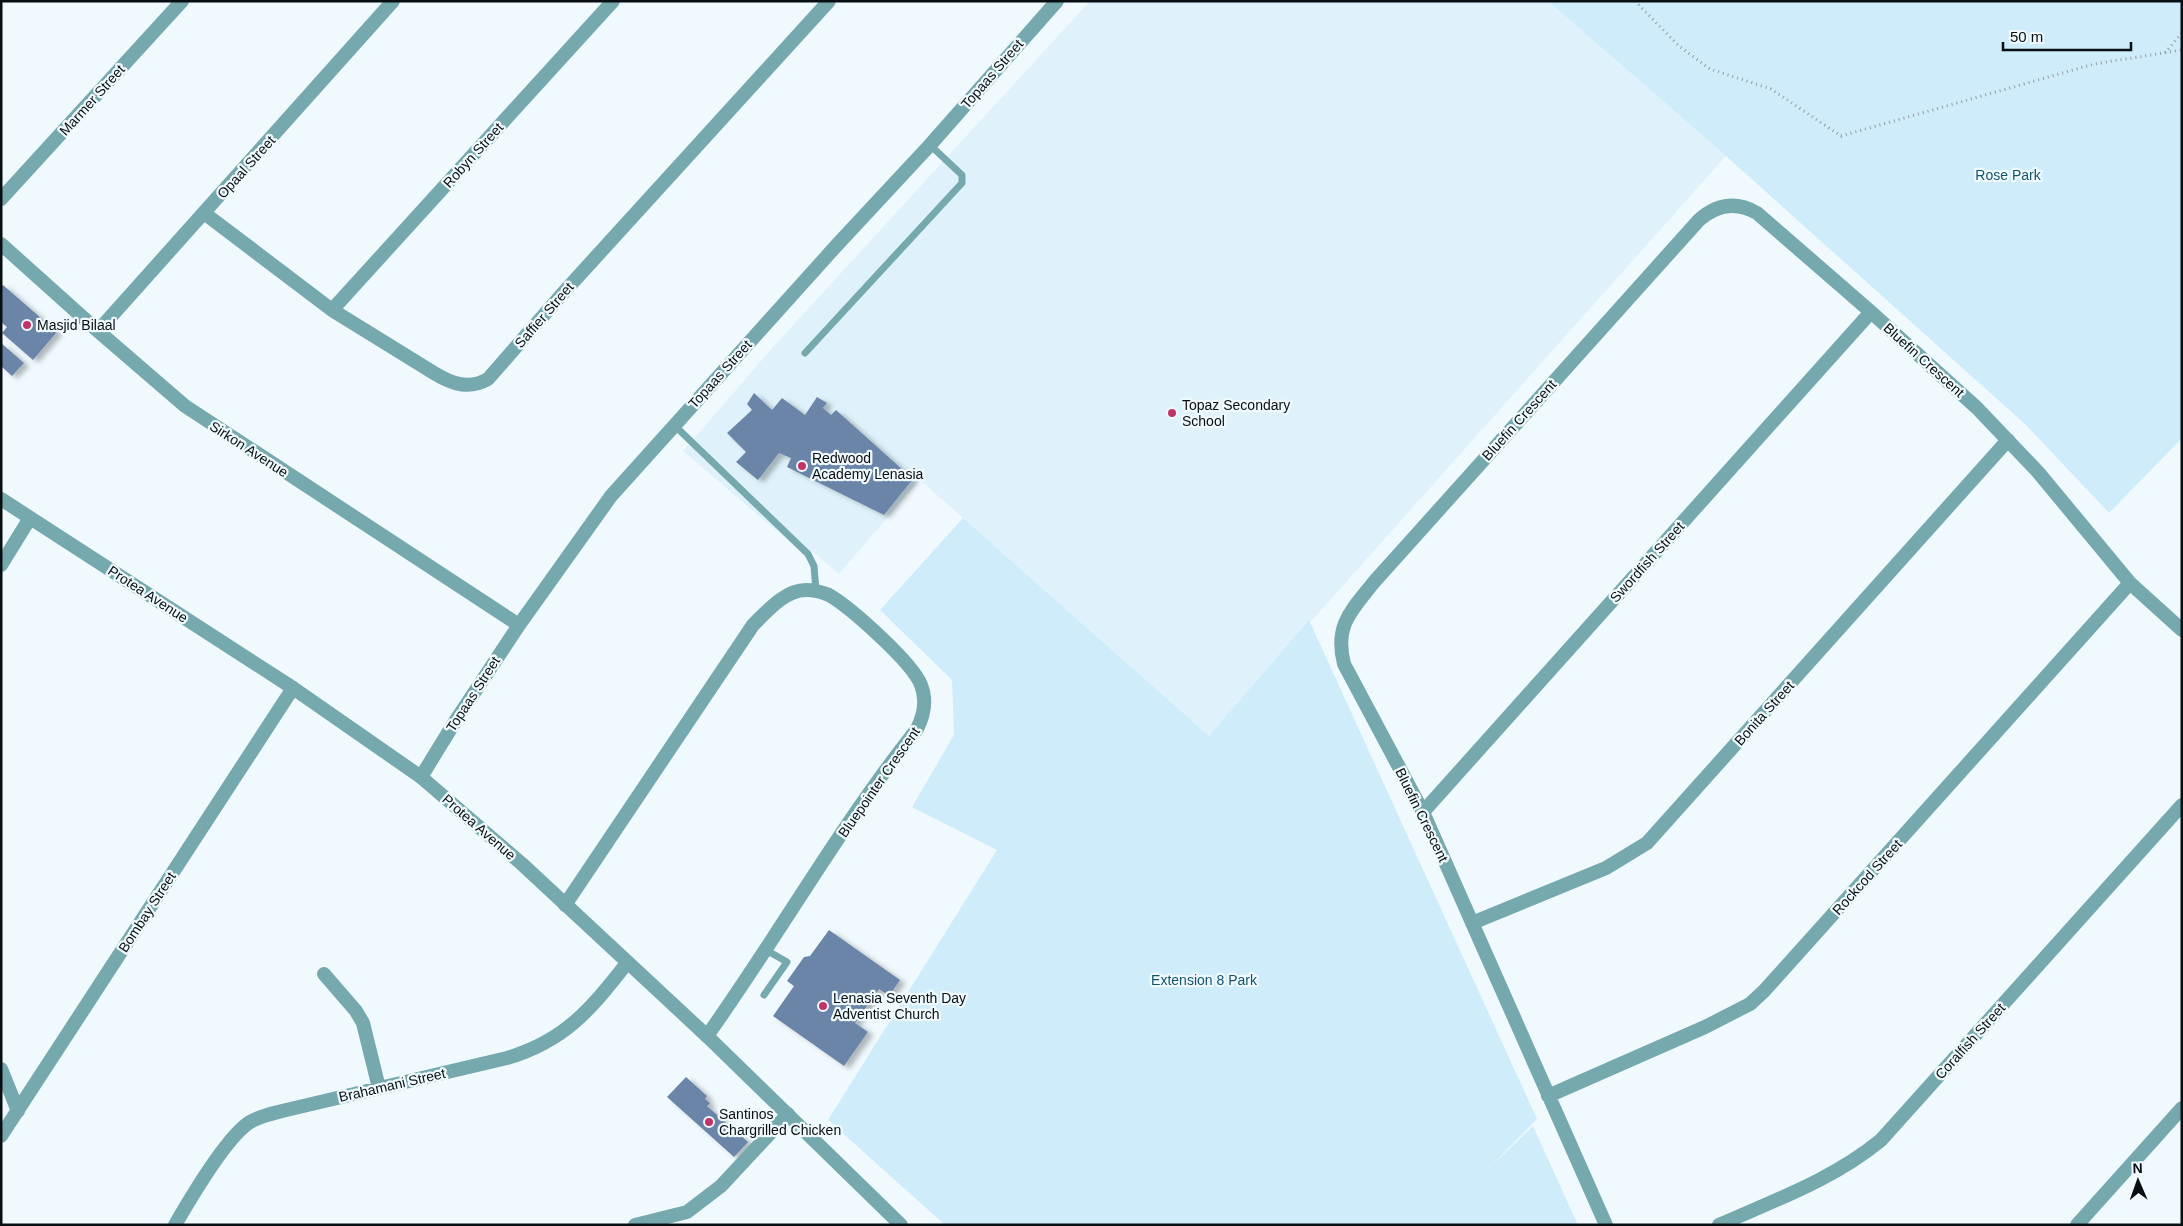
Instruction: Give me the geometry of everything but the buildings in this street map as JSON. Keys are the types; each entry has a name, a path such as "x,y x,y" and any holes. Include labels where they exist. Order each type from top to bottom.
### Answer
{"street":[{"name":"Marmer Street","path":"1,199 182,1"},
{"name":"Opaal Street","path":"98,331 393,1"},
{"name":"Robyn Street","path":"332,310 613,1"},
{"name":"Saffier Street","path":"204,213 332,310 447,381 462,385 473,385 488,379 564,292 829,1"},
{"name":"Topaas Street","path":"421,777 519,625 599,510 836,246 930,145 1057,1"},
{"name":"Bluefin Crescent","path":"1606,1225 1422,812 1353,683 1341,651 1342,628 1346,617 1374,582 1707,213 1726,206 1738,205 1757,213 1871,312 1977,408 2038,472 2130,583 2182,630"},
{"name":"Sirkon Avenue","path":"1,244 184,406 519,625"},
{"name":"Swordfish Street","path":"1422,812 1871,312"},
{"name":"Bonita Street","path":"1472,923 1606,868 1647,843 2008,440"},
{"name":"Protea Avenue","path":"1,499 293,688 421,777 522,864 707,1036 902,1225"},
{"path":"1,565 30,518"},
{"name":"Rockcod Street","path":"1548,1096 1712,1024 1750,1004 1764,991 2130,583"},
{"path":"565,905 753,625 782,599 804,590 816,591"},
{"name":"Bluepointer Crescent","path":"707,1036 766,950 865,798 917,729 924,708 921,685 915,672 840,602 827,594 816,591"},
{"name":"Bombay Street","path":"1,1136 293,688"},
{"name":"Coralfish Street","path":"1719,1225 1846,1166 1881,1140 2182,805"},
{"name":"Brahamani Street","path":"175,1225 230,1141 248,1123 267,1115 507,1058 552,1040 589,1008 627,963"},
{"path":"324,974 356,1011 363,1023 379,1088"},
{"path":"1,1069 18,1111"},
{"path":"2077,1225 2182,1108"},
{"path":"634,1225 687,1212 721,1186 788,1114"}],"lane":[{"path":"805,353 962,183 962,174 930,145"},
{"path":"674,425 808,554 814,566 816,591"},
{"path":"764,995 787,962 766,950"}],"path":[{"path":"1635,1 1679,46 1710,69 1772,89 1841,136 2094,64 2182,50"},
{"path":"2164,54 2182,33"}],"shaded area":[{"name":"Topaz Secondary School","path":"1090,1 1548,1 1726,156 1209,736 920,480 839,574 812,551 807,557 683,451 774,346"}],"green space":[{"name":"Rose Park","path":"1548,1 2182,1 2182,438 2109,513 2026,425 1726,156"},
{"name":"Extension 8 Park","path":"963,518 1209,736 1309,620 1537,1119 1487,1170 1533,1126 1578,1225 945,1225 828,1120 997,850 912,807 954,735 952,680 880,610"}],"place":[{"name":"Masjid Bilaal","path":"27,325"},
{"name":"Topaz Secondary School","path":"1172,413"},
{"name":"Redwood Academy Lenasia","path":"802,466"},
{"name":"Lenasia Seventh Day Adventist Church","path":"823,1006"},
{"name":"Santinos Chargrilled Chicken","path":"709,1122"}]}
